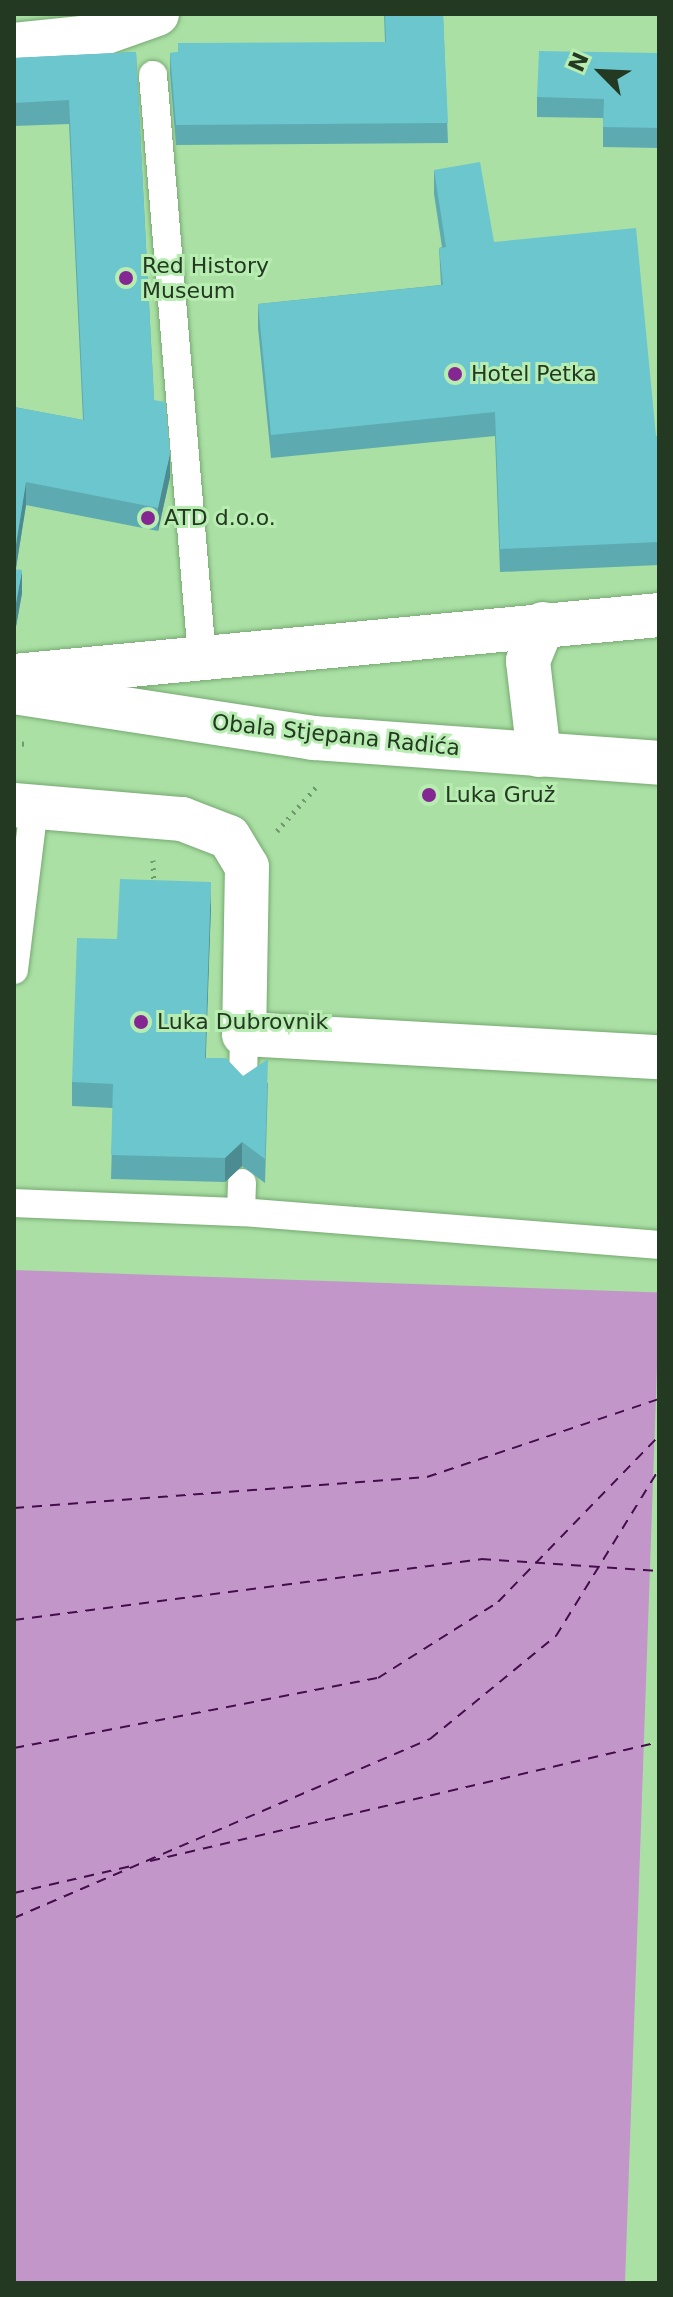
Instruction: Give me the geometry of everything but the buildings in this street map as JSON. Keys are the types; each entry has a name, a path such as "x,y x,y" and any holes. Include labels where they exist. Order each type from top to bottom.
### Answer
{"main road":[{"path":"14,45 92,37 157,14"},
{"path":"14,676 659,615"},
{"path":"539,755 528,661 543,624"},
{"name":"Obala Stjepana Radića","path":"14,692 313,738 659,763"},
{"path":"24,806 182,819 229,837 247,867 244,1034 659,1057"}],"lane":[{"path":"153,75 202,657"},
{"path":"14,970 24,806"},
{"path":"243,1083 244,1034"},
{"path":"241,1212 242,1183"},
{"path":"14,1203 241,1212 659,1245"}],"shaded area":[{"path":"14,1270 659,1293 625,2283 14,2283"}],"ferry route":[{"path":"14,1508 427,1477 659,1399"},
{"path":"14,1748 378,1678 498,1602 659,1436"},
{"path":"14,1918 430,1739 556,1636 659,1469"},
{"path":"14,1620 481,1559 659,1571"},
{"path":"150,1861 659,1742"},
{"path":"14,1893 136,1865"}],"place":[{"name":"Red History Museum","path":"126,278"},
{"name":"Hotel Petka","path":"455,374"},
{"name":"ATD d.o.o.","path":"148,518"},
{"name":"Luka Gruž","path":"429,795"},
{"name":"Luka Dubrovnik","path":"141,1022"}]}
